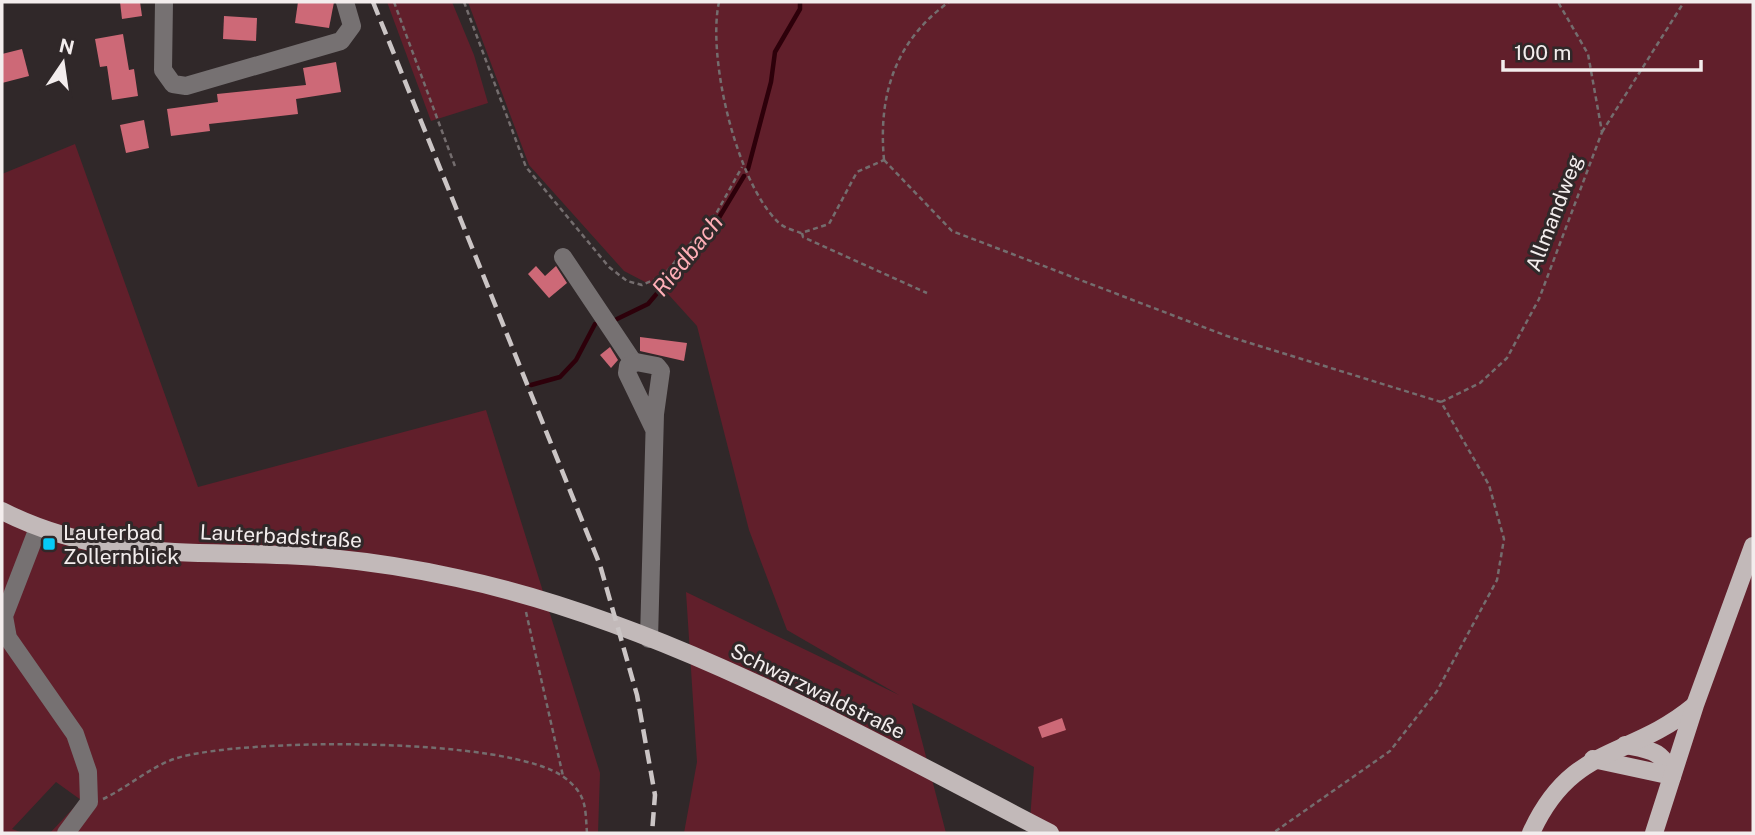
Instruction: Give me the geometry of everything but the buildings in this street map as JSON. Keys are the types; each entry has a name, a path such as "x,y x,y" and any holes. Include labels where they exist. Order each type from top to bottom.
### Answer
{"main road":[{"name":"Lauterbadstraße","path":"2,511 38,528 116,548 174,554 330,558 457,578 559,607"},
{"path":"1654,833 1695,705 1753,546"},
{"name":"Schwarzwaldstraße","path":"559,607 649,639 808,708 1050,833"},
{"path":"1531,833 1540,814 1569,776 1593,759 1671,724 1695,705"},
{"path":"1625,745 1654,752 1666,760 1672,776"},
{"path":"1593,759 1672,776"}],"street":[{"path":"164,2 163,70 173,84 186,86 341,41 352,26 345,2"},
{"path":"563,257 634,363"},
{"path":"649,639 654,429 661,371 657,366 634,363 628,366 627,373 654,429"},
{"path":"38,528 4,616 8,638 75,734 88,772 89,802 66,833"}],"path":[{"path":"394,2 456,169"},
{"path":"464,2 526,167 609,267 626,281 642,285 663,276 717,212 742,167"},
{"path":"719,2 714,24 722,90 742,167 777,222 927,293"},
{"path":"949,2 927,18 893,68 881,127 884,159 952,231 1227,335 1441,402 1489,485 1504,540 1497,580 1437,691 1390,751 1273,833"},
{"name":"Allmandweg","path":"1441,402 1480,383 1507,358 1539,299 1602,132 1588,54 1559,2"},
{"path":"1602,132 1684,2"},
{"path":"801,233 829,224 857,173 884,159"},
{"path":"522,596 563,776"},
{"path":"89,802 104,799 176,758 252,746 384,744 523,759 563,776 584,797 587,833"}],"shaded area":[{"path":"387,2 452,2 474,55 488,103 431,121"},
{"path":"468,2 1753,2 1753,833 1029,833 1034,767 912,703 946,833 684,833 697,762 686,592 899,695 787,630 749,530 697,326 668,294 624,271 529,165"},
{"path":"75,144 198,487 486,410 600,773 598,833 50,833 81,800 56,782 12,829 23,833 2,833 2,174"}],"waterway":[{"name":"Riedbach","path":"748,169 771,82 775,52 800,9 800,2"},
{"name":"Riedbach","path":"617,319 648,304 714,226 744,176"},
{"name":"Riedbach","path":"531,385 560,377 576,360 595,324"}],"railway":[{"path":"373,2 600,565 637,695 655,795 652,833"}],"place":[{"name":"Lauterbad Zollernblick","path":"49,544"}]}
